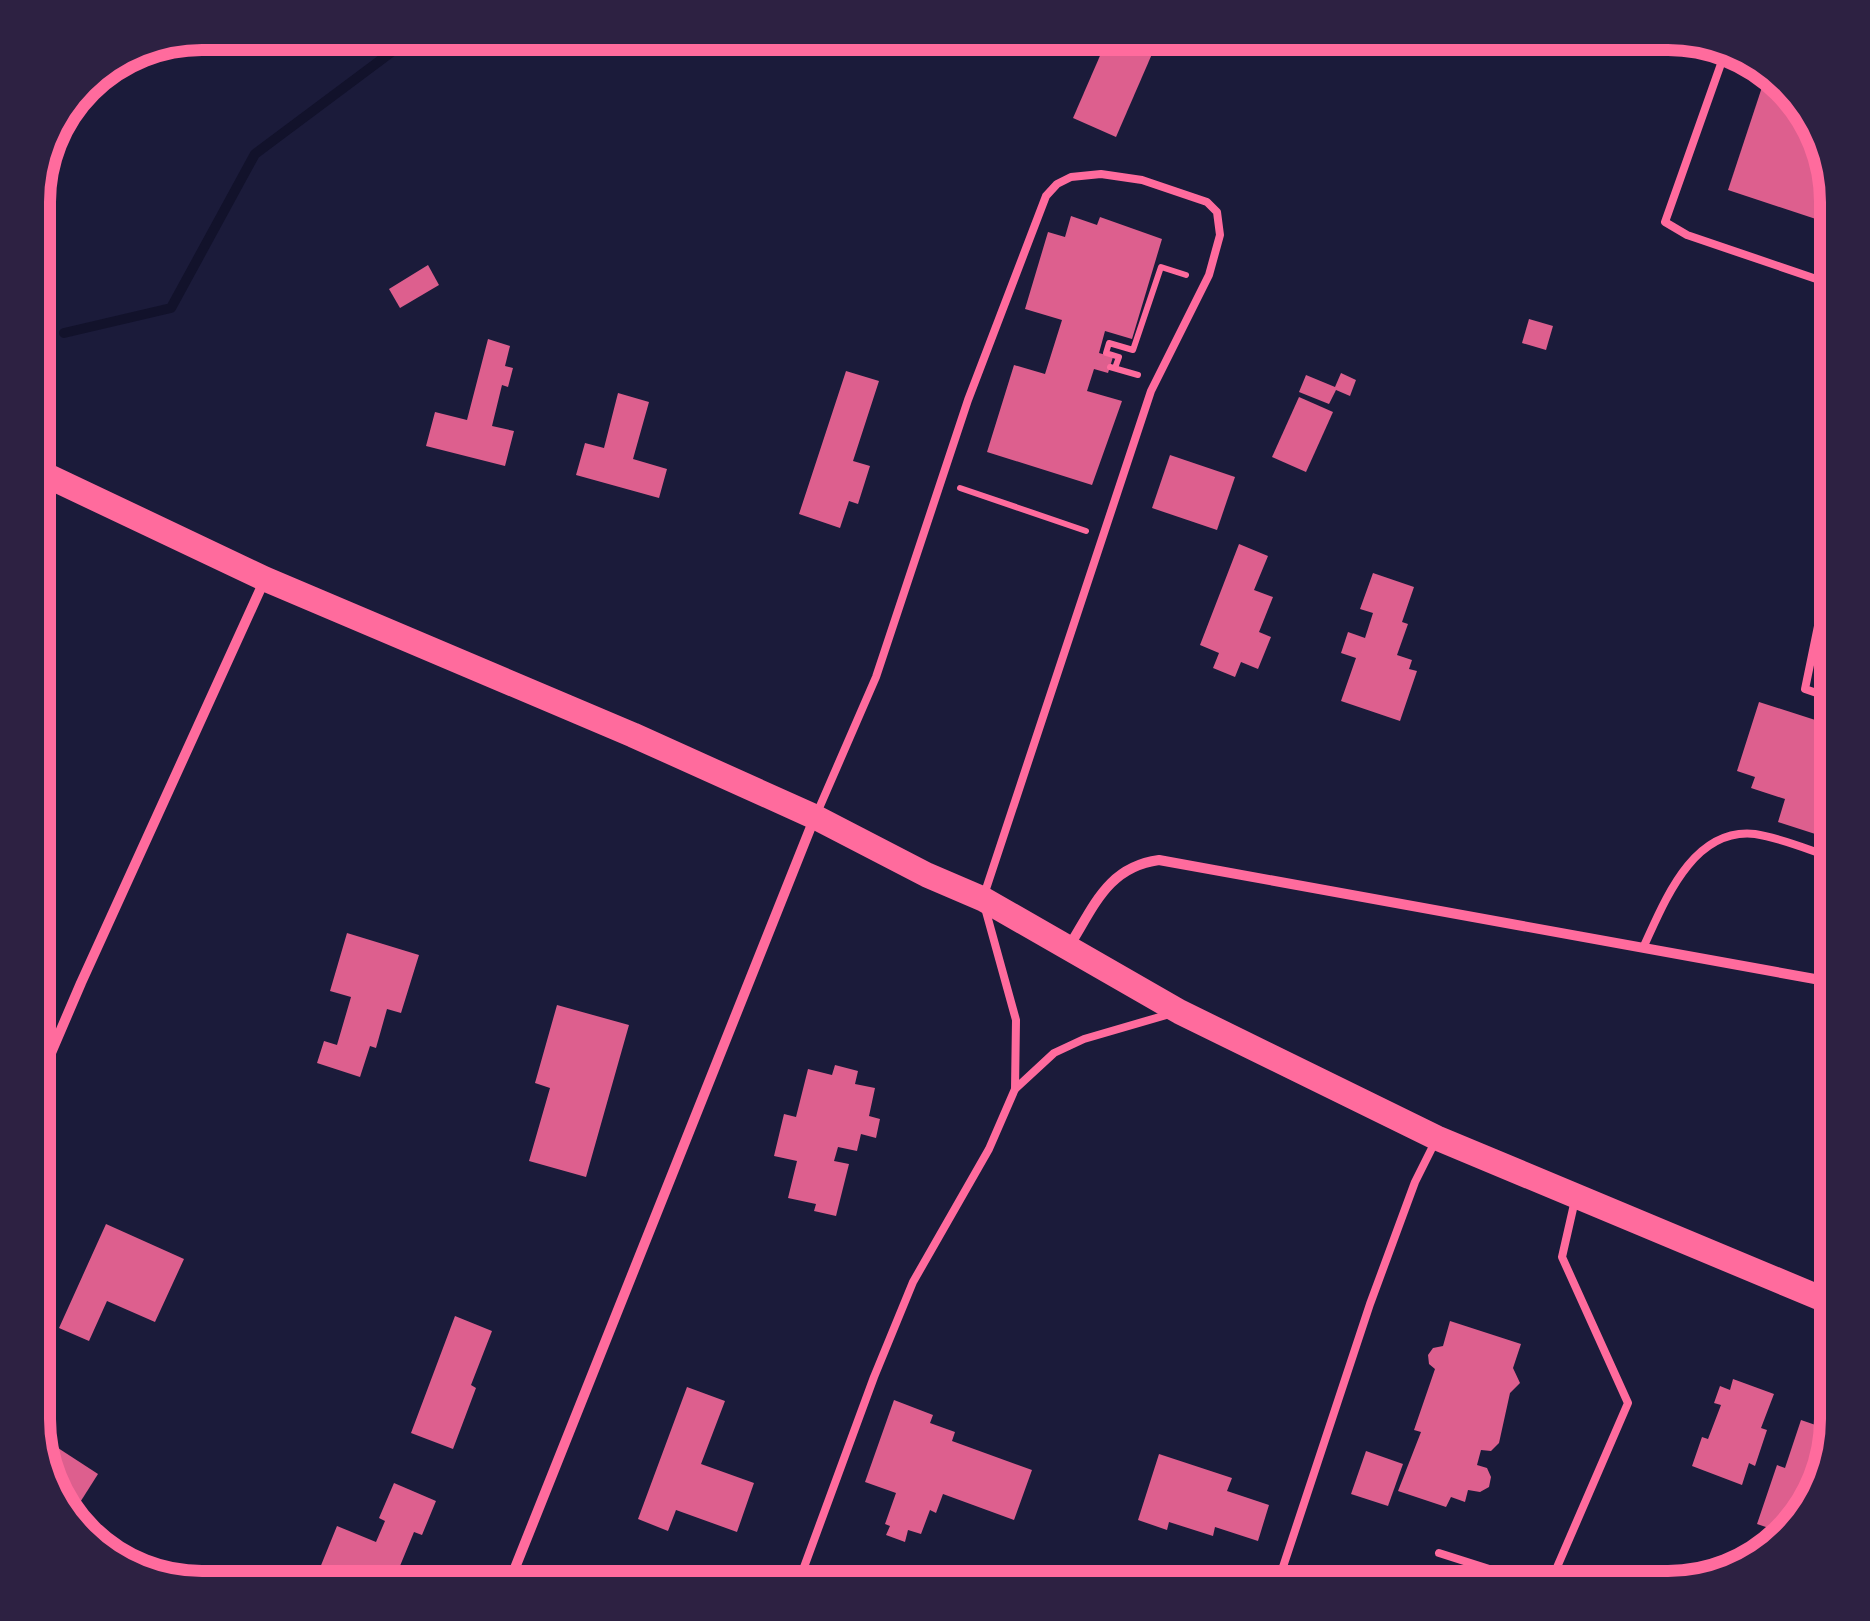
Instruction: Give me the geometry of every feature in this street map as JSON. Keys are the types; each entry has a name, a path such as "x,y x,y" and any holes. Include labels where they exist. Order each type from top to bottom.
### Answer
{"main road":[{"path":"50,477 265,578 815,817 926,875 983,899 1180,1012 1438,1138 1820,1298"}],"street":[{"path":"50,1054 265,578"},
{"path":"513,1571 815,817"},
{"path":"1068,948 1118,874 1136,863 1159,860 1820,979"}],"lane":[{"path":"1722,60 1665,222 1687,235 1820,280"},
{"path":"815,817 876,678 968,400 1046,196 1072,176 1101,174 1168,186 1207,202 1219,219 1217,255 1151,392 983,899 1016,1020 1016,1090"},
{"path":"1820,622 1806,690 1820,695"},
{"path":"1643,948 1667,896 1686,868 1716,842 1755,834 1820,854"},
{"path":"803,1571 913,1282 989,1149 1016,1090 1054,1053 1084,1039 1180,1012"},
{"path":"1282,1571 1370,1304 1415,1182 1438,1138"},
{"path":"1556,1571 1628,1403 1562,1257 1576,1195"},
{"path":"1438,1552 1497,1571"}],"path":[{"path":"1140,375 1112,368 1119,357 1106,353 1110,343 1133,350 1160,267 1186,275"},
{"path":"960,488 1092,533"}],"building":[{"path":"1102,50 1143,50 1152,54 1116,137 1073,118"},
{"path":"1763,84 1789,110 1812,153 1820,220 1728,190"},
{"path":"1071,216 1097,225 1100,217 1162,239 1132,339 1105,331 1099,353 1113,357 1108,373 1094,369 1087,391 1122,401 1092,485 987,452 1014,365 1045,374 1062,320 1025,309 1048,232 1065,237"},
{"path":"428,265 439,285 400,308 389,289"},
{"path":"1529,319 1553,326 1546,350 1522,343"},
{"path":"488,339 510,346 505,366 513,368 508,387 502,385 492,426 514,431 505,466 426,446 435,412 467,420"},
{"path":"846,371 879,381 853,461 870,466 858,504 849,501 840,528 799,514"},
{"path":"1341,373 1356,380 1350,396 1336,390 1329,404 1299,392 1306,375 1335,387"},
{"path":"618,393 649,402 633,459 667,469 659,498 576,475 585,443 604,448"},
{"path":"1299,397 1333,412 1306,472 1272,457"},
{"path":"1170,455 1235,477 1217,530 1152,508"},
{"path":"1239,544 1268,556 1254,590 1273,597 1259,632 1271,637 1258,669 1241,662 1235,677 1213,668 1219,653 1200,645"},
{"path":"1373,573 1414,587 1402,622 1408,624 1397,655 1412,660 1409,669 1417,671 1400,721 1341,701 1356,658 1341,653 1348,632 1365,638 1373,613 1360,609"},
{"path":"1759,702 1820,722 1820,836 1778,822 1785,799 1751,788 1755,777 1737,771"},
{"path":"347,933 419,955 401,1013 387,1009 376,1048 370,1046 360,1077 317,1063 324,1041 337,1045 351,997 330,991"},
{"path":"557,1005 629,1025 586,1177 529,1161 550,1088 535,1083"},
{"path":"835,1065 858,1071 855,1084 875,1088 869,1116 880,1119 876,1138 861,1134 857,1151 838,1147 834,1161 849,1164 836,1216 814,1211 816,1204 788,1198 797,1161 774,1156 784,1114 796,1117 808,1069 832,1075"},
{"path":"106,1224 184,1259 155,1322 107,1301 89,1341 59,1328"},
{"path":"455,1316 492,1331 453,1449 411,1433"},
{"path":"1450,1321 1521,1344 1513,1368 1520,1383 1510,1393 1499,1443 1491,1451 1481,1450 1477,1465 1487,1468 1491,1477 1489,1487 1480,1492 1468,1490 1465,1502 1451,1497 1446,1507 1398,1491 1421,1432 1414,1430 1435,1369 1429,1364 1428,1355 1433,1348 1443,1346"},
{"path":"1733,1379 1774,1394 1761,1428 1767,1430 1755,1466 1749,1463 1742,1485 1692,1466 1702,1437 1708,1439 1721,1405 1714,1403 1720,1386 1730,1390"},
{"path":"687,1387 725,1401 701,1464 754,1483 737,1532 676,1510 668,1531 638,1519"},
{"path":"894,1400 933,1415 930,1423 955,1432 952,1441 1032,1470 1014,1520 943,1494 936,1513 930,1510 921,1534 908,1530 905,1542 886,1535 890,1526 885,1524 896,1493 865,1482"},
{"path":"1801,1420 1820,1426 1812,1468 1800,1495 1772,1529 1757,1524 1777,1465 1785,1468"},
{"path":"53,1445 98,1474 78,1506 66,1486"},
{"path":"1366,1451 1403,1464 1388,1506 1351,1494"},
{"path":"1159,1454 1232,1478 1227,1491 1269,1505 1258,1541 1215,1527 1213,1536 1169,1522 1167,1530 1138,1520"},
{"path":"394,1483 436,1501 422,1535 414,1532 398,1571 319,1571 337,1526 376,1542 385,1521 379,1518"}],"waterway":[{"path":"64,333 171,308 255,154 394,50"}]}
